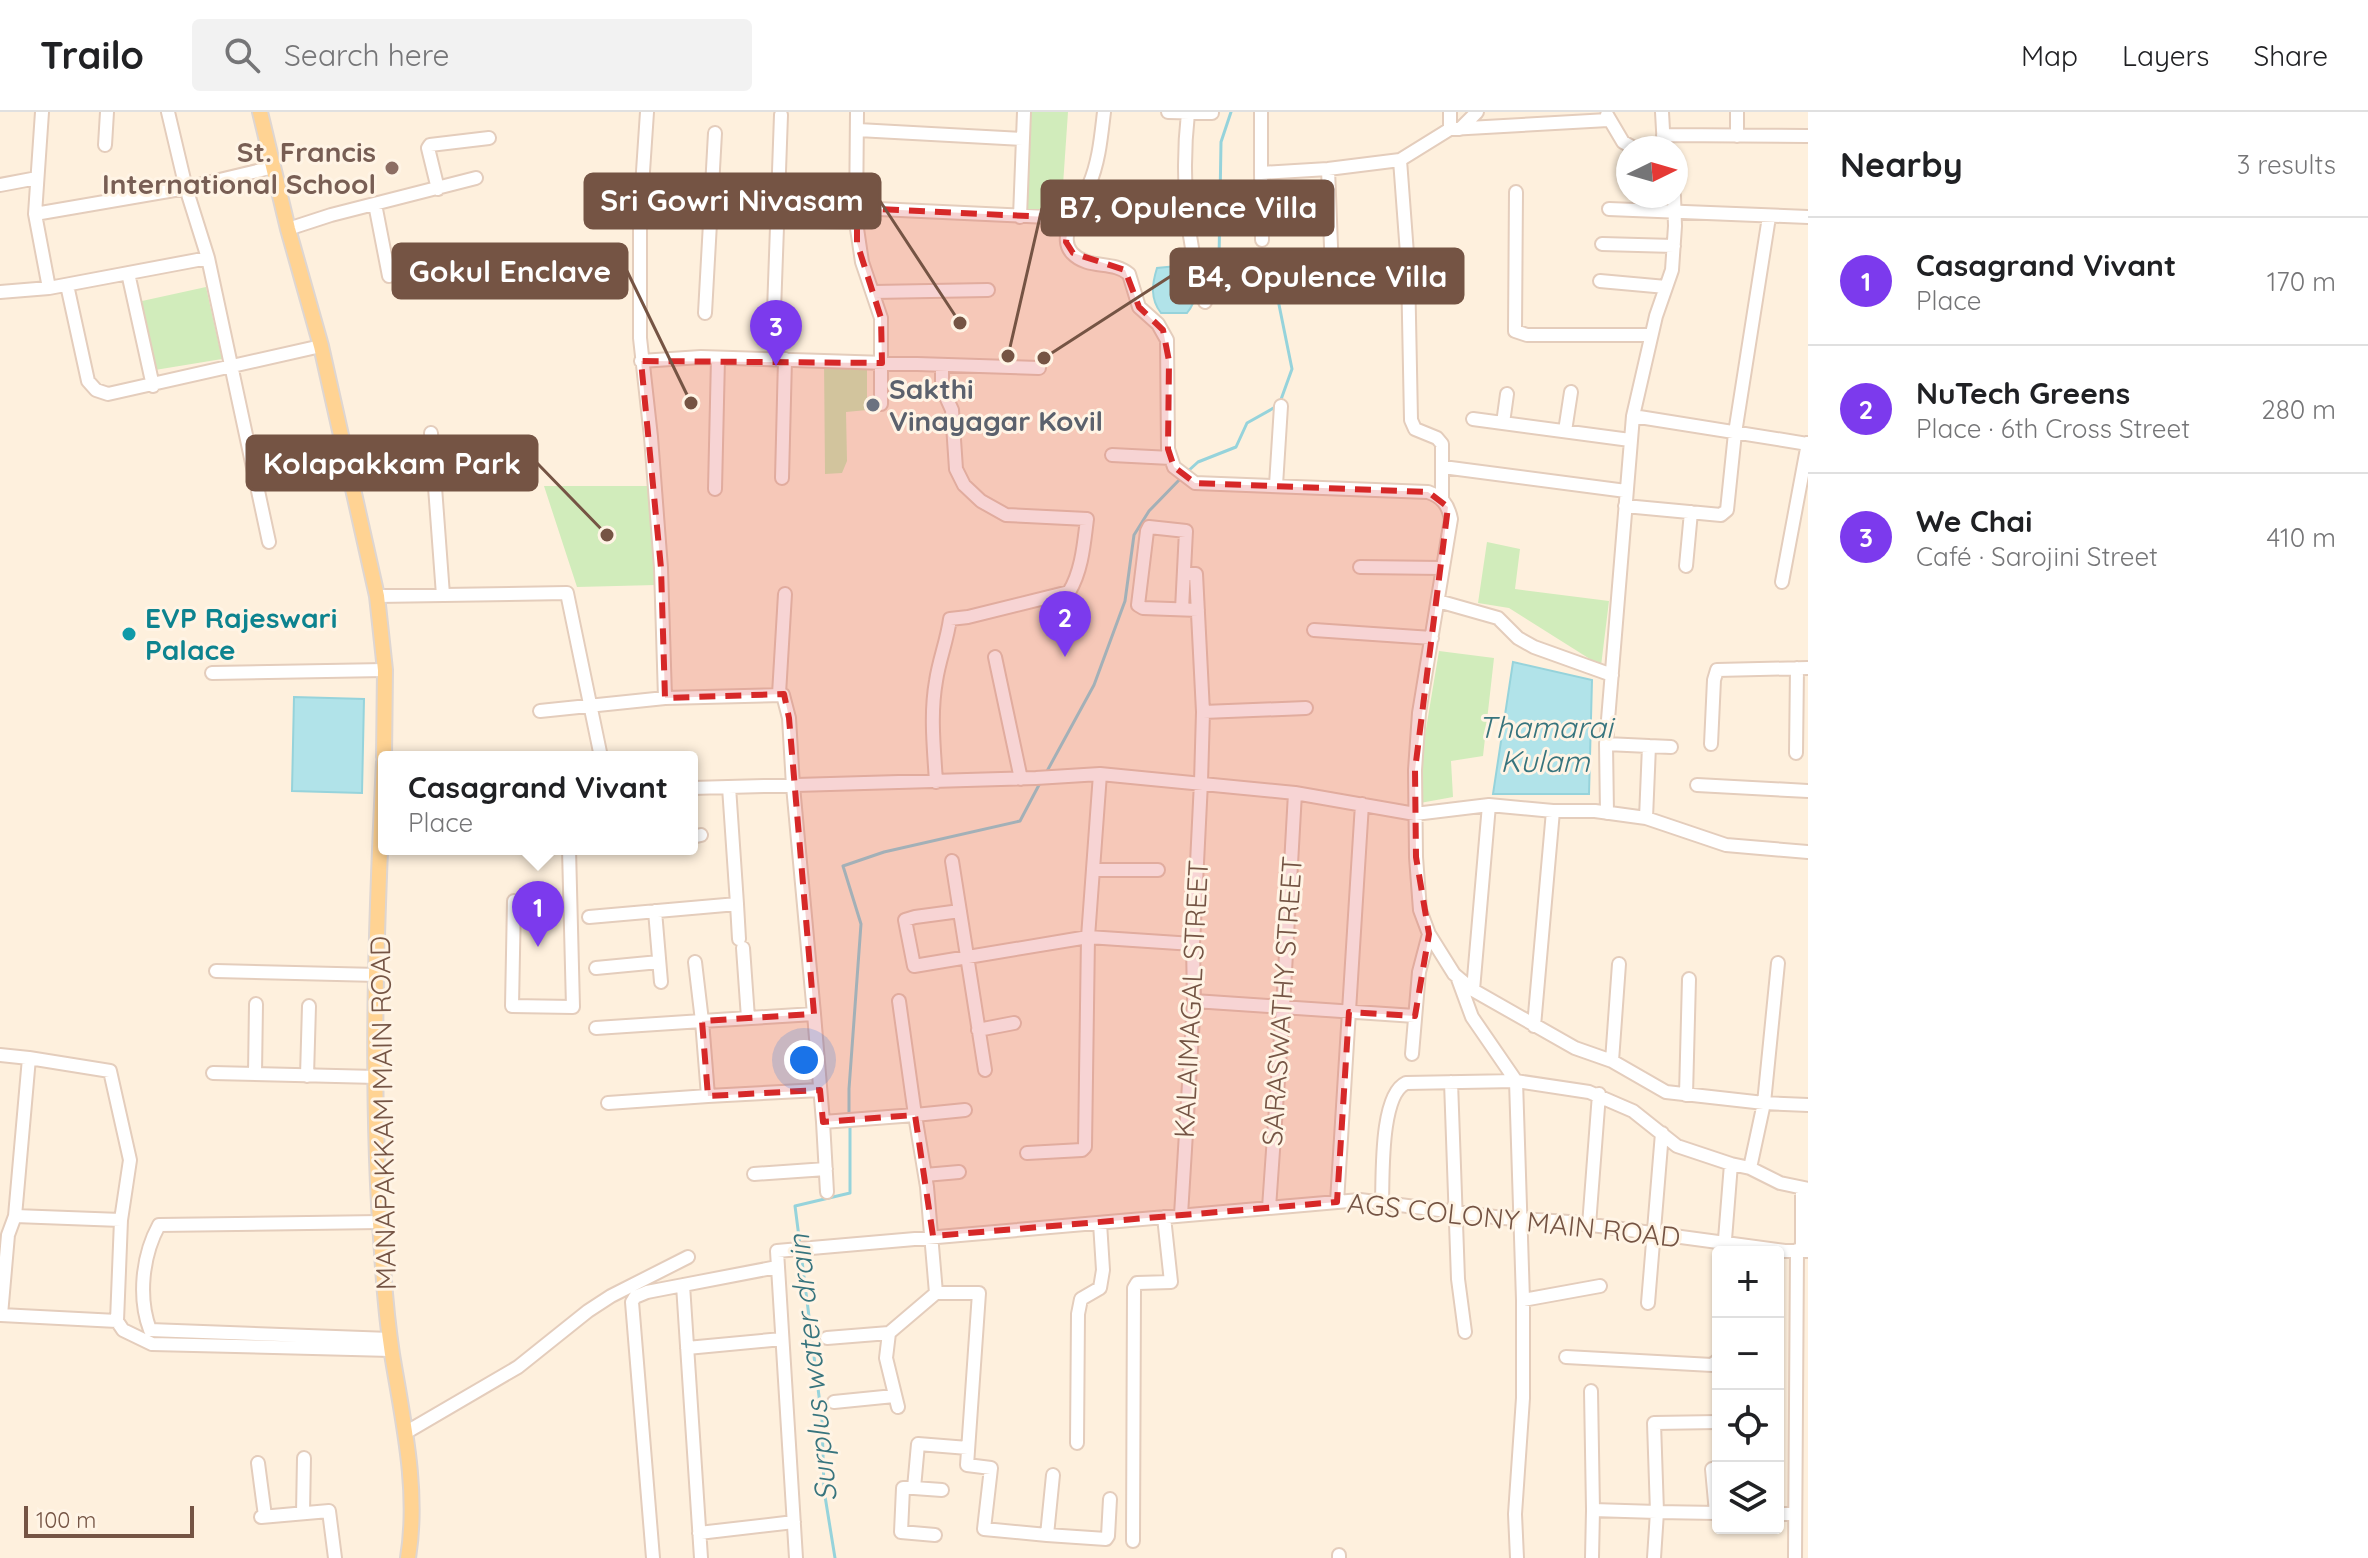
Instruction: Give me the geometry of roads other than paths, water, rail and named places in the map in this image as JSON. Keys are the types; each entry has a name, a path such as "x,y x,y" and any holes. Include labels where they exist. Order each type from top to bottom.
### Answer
{"main road":[{"name":"MANAPAKKAM MAIN ROAD","path":"260,112 288,229 321,346 377,596 385,670 384,751"},
{"name":"MANAPAKKAM MAIN ROAD","path":"381,855 377,1077 380,1222 413,1527 408,1558"}],"street":[{"path":"42,112 35,214 49,288"},
{"path":"105,145 107,112"},
{"path":"168,112 186,188 208,258 269,542"},
{"path":"647,112 640,216 641,361 651,437 660,554 665,698"},
{"path":"857,112 856,222 862,262 881,318 881,404"},
{"path":"1020,217 1024,112"},
{"path":"1104,112 1097,161 1079,206 1069,218 1066,242 1073,253 1087,263 1117,267 1129,274 1139,307 1163,330 1167,340 1168,449 1180,474 1195,483 1428,492 1442,499 1448,507 1451,519 1419,713 1415,814 1420,910 1429,934 1458,979 1466,1006 1516,1081 1523,1300 1523,1398 1515,1514 1517,1558"},
{"path":"1168,112 1212,113"},
{"path":"1261,112 1262,240"},
{"path":"1450,112 1455,129"},
{"path":"1261,173 1400,160 1455,129 1477,112"},
{"path":"1662,112 1663,136"},
{"path":"1737,112 1737,136"},
{"path":"1188,113 1185,191 1205,302"},
{"path":"774,311 781,115"},
{"path":"1455,129 1608,116 1620,136"},
{"path":"858,130 1023,139"},
{"path":"705,313 715,133"},
{"path":"1688,140 1807,136"},
{"path":"438,189 428,148 430,145 489,138"},
{"path":"1400,160 1408,267 1411,420 1415,429 1440,441 1443,449 1442,499"},
{"path":"35,214 186,188 274,167"},
{"path":"1328,169 1332,272"},
{"path":"0,185 37,178"},
{"path":"288,229 476,178"},
{"path":"1516,192 1515,331 1527,335 1651,335"},
{"path":"375,204 389,276"},
{"path":"857,208 1069,218"},
{"path":"1607,813 1606,744 1630,440 1651,335 1672,270 1675,208"},
{"path":"1609,209 1808,217"},
{"path":"640,216 856,222"},
{"path":"1625,506 1721,515 1727,510 1735,433 1769,217"},
{"path":"1602,244 1674,246"},
{"path":"0,292 49,288 208,258"},
{"path":"1283,275 1408,267"},
{"path":"128,273 153,386"},
{"path":"1600,281 1666,287"},
{"path":"67,285 88,381 96,390 108,394 321,346"},
{"path":"873,292 988,290"},
{"path":"715,489 718,358"},
{"path":"641,361 785,359 1039,368"},
{"path":"782,478 785,359"},
{"path":"936,782 932,721 936,680 950,619 1069,592 1075,583 1084,547 1087,519 1006,515 972,494 956,469 952,410 942,388 945,366"},
{"path":"1565,431 1571,392"},
{"path":"1503,423 1507,394"},
{"path":"1276,485 1281,406"},
{"path":"1633,416 1808,443 1782,582"},
{"path":"1473,419 1630,440"},
{"path":"431,433 443,595"},
{"path":"1112,455 1171,458"},
{"path":"1443,467 1626,491"},
{"path":"1686,566 1691,512"},
{"path":"1182,609 1190,574 1186,531 1148,529 1138,605 1143,608 1198,610"},
{"path":"1360,567 1442,568"},
{"name":"KALAIMAGAL STREET","path":"1181,1215 1194,1001 1193,944 1203,712 1198,610 1190,574"},
{"path":"377,596 567,593 600,751"},
{"path":"779,694 785,594"},
{"path":"1438,601 1498,618 1518,638 1534,647 1612,675"},
{"path":"1314,630 1432,638"},
{"path":"995,657 1021,779"},
{"path":"1711,744 1717,670 1803,668 1796,753"},
{"path":"212,673 385,670"},
{"path":"540,711 665,698 783,695 789,718 827,1192"},
{"path":"1203,712 1306,708"},
{"path":"1606,744 1671,747"},
{"path":"1646,818 1649,746"},
{"path":"1027,1153 1082,1150 1085,1147 1088,937 1100,774"},
{"path":"698,788 1100,774 1295,793 1415,814 1489,805 1607,813 1646,818 1726,845 1808,852"},
{"path":"1697,785 1808,791"},
{"path":"729,787 748,1018"},
{"name":"SARASWATHY STREET","path":"1269,1208 1295,793"},
{"path":"1337,1202 1362,804"},
{"path":"1473,990 1489,805"},
{"path":"1534,1026 1553,811"},
{"path":"514,901 512,1006 573,1007 569,855"},
{"path":"952,861 985,1070"},
{"path":"1093,870 1158,870"},
{"path":"589,917 737,904"},
{"path":"655,911 661,982"},
{"path":"960,911 908,918 904,924 914,966 1088,937 1193,944"},
{"path":"1412,1054 1420,964 1429,934"},
{"path":"596,968 659,962"},
{"path":"695,962 708,1096"},
{"path":"1750,1168 1764,1103 1778,963"},
{"path":"1612,1061 1619,964"},
{"path":"216,971 378,975"},
{"path":"1458,979 1534,1026 1575,1048 1612,1061 1666,1092 1808,1105"},
{"path":"1686,1095 1689,979"},
{"path":"899,1001 933,1236 936,1293"},
{"path":"1194,1001 1415,1016"},
{"path":"255,1074 256,1004"},
{"path":"307,1076 309,1006"},
{"path":"596,1028 814,1014"},
{"path":"978,1030 1014,1023"},
{"path":"0,1055 110,1071 130,1160 121,1220 117,1321 123,1330 152,1344 391,1344"},
{"path":"29,1058 15,1216 4,1240 1,1315 117,1321"},
{"path":"213,1073 377,1077"},
{"path":"1382,1202 1387,1117 1393,1096 1399,1086 1406,1083 1516,1081 1599,1094 1633,1111 1677,1146 1750,1168 1780,1183 1805,1188 1794,1489 1795,1558"},
{"path":"1451,1082 1458,1279 1465,1332"},
{"path":"608,1103 820,1090"},
{"path":"1589,1225 1599,1094"},
{"path":"823,1122 965,1110"},
{"path":"1648,1303 1662,1133"},
{"path":"1724,1246 1731,1164"},
{"path":"754,1174 826,1169"},
{"path":"925,1175 959,1172"},
{"name":"AGS COLONY MAIN ROAD","path":"777,1267 777,1251 1337,1202 1382,1202 1455,1213 1589,1225 1719,1246"},
{"path":"15,1216 121,1220"},
{"path":"1133,1541 1134,1288 1137,1283 1171,1282 1164,1217"},
{"path":"380,1222 159,1225 144,1271 144,1313 150,1330 391,1344"},
{"path":"1077,1443 1078,1314 1081,1299 1100,1288 1103,1279 1100,1223"},
{"path":"405,1433 518,1367 611,1296 688,1257"},
{"path":"653,1558 632,1302 635,1297 647,1292 777,1267 796,1558"},
{"path":"683,1285 701,1558"},
{"path":"1523,1300 1600,1286"},
{"path":"827,1338 889,1333 936,1293 979,1293 967,1465 991,1468 984,1529 1106,1539 1110,1499"},
{"path":"834,1402 896,1402 886,1358 889,1333"},
{"path":"687,1348 782,1339"},
{"path":"1566,1357 1712,1365"},
{"path":"1591,1391 1592,1558"},
{"path":"1654,1558 1657,1512 1654,1423 1712,1422"},
{"path":"914,1488 918,1444 968,1448"},
{"path":"303,1513 304,1458"},
{"path":"258,1463 263,1517 329,1511 335,1558"},
{"path":"1047,1535 1053,1475"},
{"path":"935,1535 901,1532 903,1488 942,1490"},
{"path":"1794,1489 1808,1490"},
{"path":"1593,1510 1712,1513"},
{"path":"1784,1514 1794,1514"},
{"path":"699,1533 794,1522"}],"water":[{"path":"1177,266 1194,288 1192,306 1187,313 1161,313 1153,291 1157,268"},
{"name":"Thamarai Kulam","path":"1513,662 1592,680 1589,794 1493,794"},
{"path":"294,697 364,699 362,793 292,791"}],"waterway":[{"name":"Surplus water drain","path":"1187,472 1198,462 1236,447 1247,423 1279,405 1292,369 1274,280 1219,260 1221,142 1231,112"},
{"name":"Surplus water drain","path":"1046,773 1094,685 1125,601 1134,535 1149,511 1182,477"},
{"name":"Surplus water drain","path":"849,1118 861,924 843,866 884,852 1020,821 1040,783"},
{"name":"Surplus water drain","path":"800,1245 795,1206 850,1193 850,1126"},
{"name":"Surplus water drain","path":"801,1253 822,1420 824,1490 835,1558"}],"place":[{"name":"St. Francis International School","path":"392,168"},
{"name":"Sri Gowri Nivasam","path":"960,323"},
{"name":"B7, Opulence Villa","path":"1008,356"},
{"name":"B4, Opulence Villa","path":"1044,358"},
{"name":"We Chai","path":"776,366"},
{"name":"Gokul Enclave","path":"691,403"},
{"name":"Sakthi Vinayagar Kovil","path":"873,405"},
{"name":"Kolapakkam Park","path":"607,535"},
{"name":"EVP Rajeswari Palace","path":"129,634"},
{"name":"NuTech Greens","path":"1065,657"},
{"name":"Casagrand Vivant","path":"538,947"}]}
